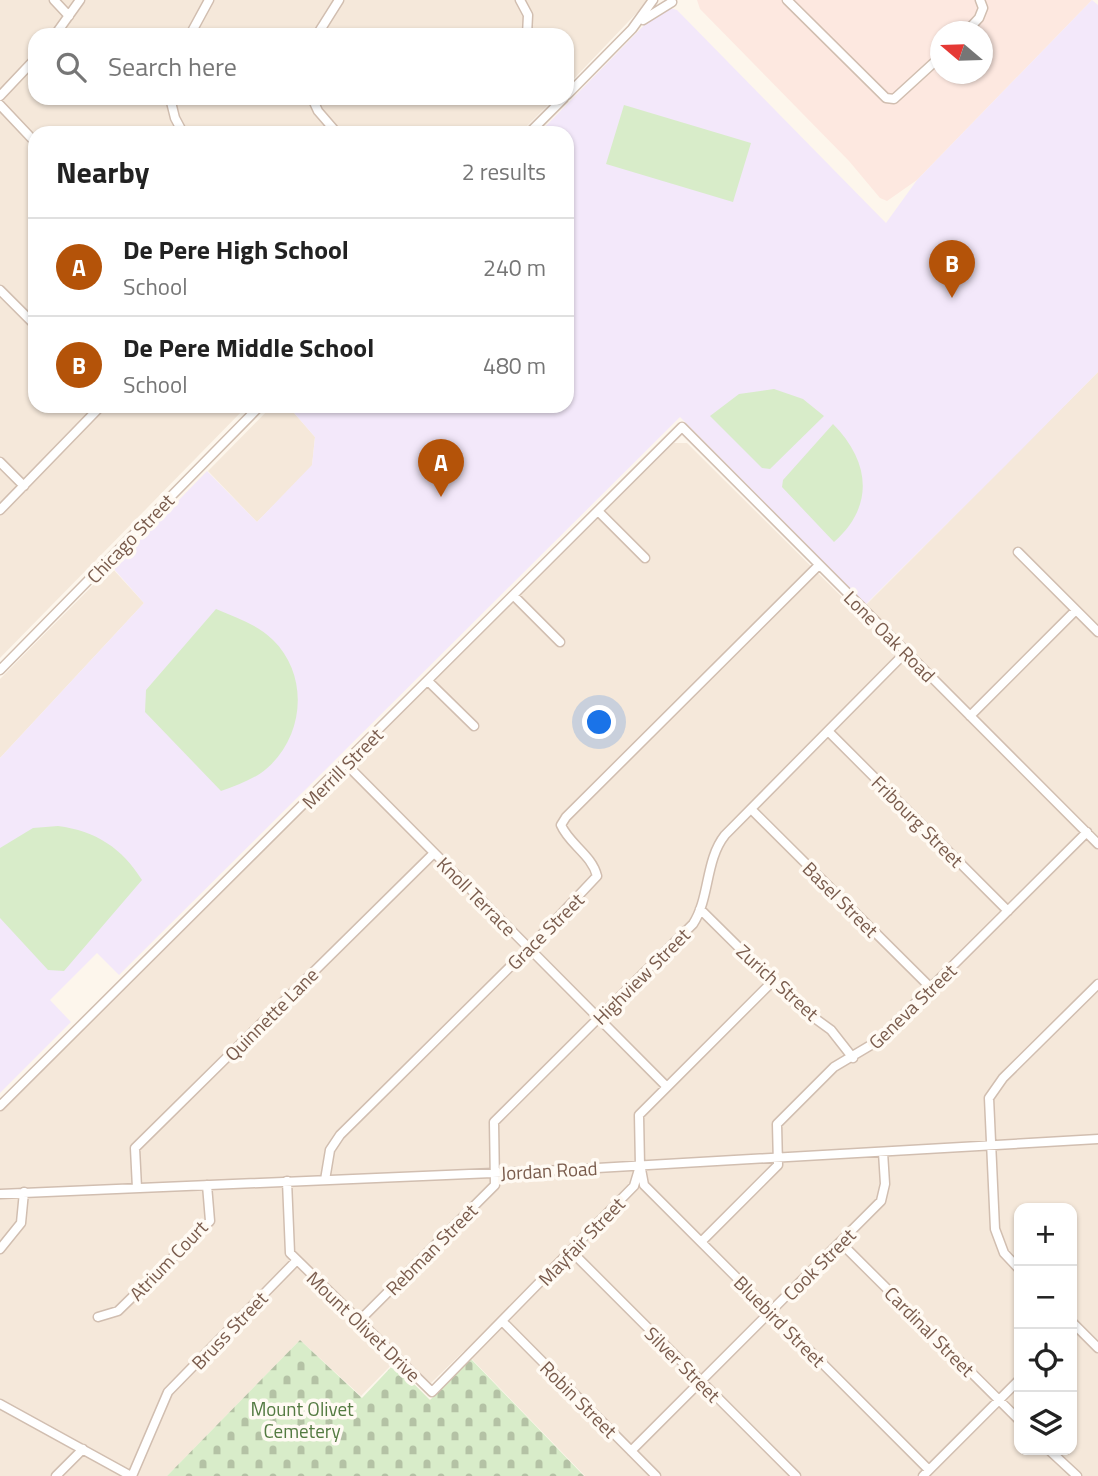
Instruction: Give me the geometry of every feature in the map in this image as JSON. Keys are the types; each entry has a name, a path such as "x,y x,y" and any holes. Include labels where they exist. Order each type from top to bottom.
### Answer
{"street":[{"path":"54,0 69,16"},
{"path":"60,28 80,0"},
{"path":"194,28 209,0"},
{"path":"321,28 339,0"},
{"path":"520,0 528,15 527,28"},
{"path":"574,87 632,29 653,0"},
{"path":"787,0 886,97 894,99 902,95 930,67"},
{"path":"976,21 983,8 980,0"},
{"path":"632,29 673,1"},
{"path":"0,96 28,67"},
{"path":"0,105 28,135"},
{"path":"172,105 179,126"},
{"path":"315,105 331,126"},
{"path":"537,126 556,105"},
{"path":"0,290 28,318"},
{"path":"0,510 94,413"},
{"name":"Chicago Street","path":"0,670 253,413"},
{"name":"Merrill Street","path":"0,1106 682,427"},
{"name":"Lone Oak Road","path":"682,427 1098,844"},
{"path":"0,462 24,486"},
{"path":"598,512 645,558"},
{"path":"1018,552 1098,632"},
{"name":"Grace Street","path":"325,1180 331,1150 340,1135 529,948 597,876 595,867 565,833 561,825 566,817 819,565"},
{"path":"514,596 560,642"},
{"path":"970,716 1076,610"},
{"name":"Highview Street","path":"497,1173 494,1122 693,924 701,909 718,846 906,652"},
{"path":"429,681 474,726"},
{"name":"Fribourg Street","path":"828,731 1008,911"},
{"name":"Knoll Terrace","path":"346,764 667,1087"},
{"name":"Basel Street","path":"751,809 931,988"},
{"name":"Geneva Street","path":"779,1157 777,1124 834,1067 876,1042 1087,832"},
{"name":"Quinnette Lane","path":"137,1188 135,1148 434,853"},
{"name":"Zurich Street","path":"701,909 798,1006 831,1030 853,1058"},
{"name":"Mayfair Street","path":"432,1392 634,1186 640,1166 639,1115 773,981"},
{"path":"1016,1266 1004,1253 997,1238 989,1098 993,1089 1098,985"},
{"name":"Jordan Road","path":"0,1194 640,1166 1098,1139"},
{"name":"Cook Street","path":"631,1451 884,1196 883,1152"},
{"path":"701,1242 778,1165 779,1157"},
{"name":"Bluebird Street","path":"640,1166 644,1185 926,1473"},
{"name":"Rebman Street","path":"359,1321 495,1185 497,1173"},
{"path":"287,1181 290,1253 296,1260"},
{"name":"Atrium Court","path":"98,1317 118,1311 210,1221 207,1185"},
{"path":"0,1249 21,1223 24,1192"},
{"name":"Cardinal Street","path":"841,1242 1014,1415"},
{"name":"Silver Street","path":"571,1251 796,1476"},
{"name":"Mount Olivet Drive","path":"296,1260 432,1392"},
{"name":"Bruss Street","path":"132,1476 168,1392 296,1260"},
{"name":"Robin Street","path":"502,1321 656,1476"},
{"path":"1077,1329 1098,1348"},
{"path":"926,1473 1014,1385"},
{"path":"0,1404 132,1476"},
{"path":"57,1476 83,1450"},
{"path":"1054,1455 1077,1476"}],"shaded area":[{"path":"0,0 649,0 574,79 574,28 28,28 28,105 548,105 527,126 28,126 28,413 240,413 0,658"},
{"path":"697,0 1092,0 917,180 887,201 880,198 849,161 700,9"},
{"path":"1092,0 1098,5 1098,372 1006,465 866,604 680,417 119,975 97,953 50,1000 71,1022 0,1093 0,758 144,603 113,568 207,471 257,522 312,465 315,437 294,413 574,413 574,126 546,126 566,105 574,105 574,97 655,14 667,7 677,10 886,223 917,180"},
{"path":"1098,372 1098,1476 585,1476 464,1351 431,1383 400,1356 361,1396 300,1340 167,1476 0,1476 0,1110 674,443 687,443 858,613"},
{"path":"265,413 294,413 315,437 312,466 257,522 208,471"},
{"path":"111,567 144,603 0,758 0,679"}],"green space":[{"path":"624,105 751,143 733,202 606,164"},
{"path":"774,389 803,399 824,416 770,469 762,468 710,416 739,394"},
{"path":"833,424 855,453 863,483 856,514 834,542 782,487 783,480"},
{"path":"216,609 253,626 273,640 285,655 297,690 294,727 275,760 256,776 221,791 145,712 146,690"},
{"path":"58,826 84,832 107,843 126,859 142,880 64,971 48,970 0,918 0,848 33,828"},
{"name":"Mount Olivet Cemetery","path":"300,1340 362,1398 394,1364 430,1400 471,1359 584,1476 167,1476"}],"place":[{"name":"De Pere Middle School","path":"952,298"},
{"name":"De Pere High School","path":"441,497"}]}
